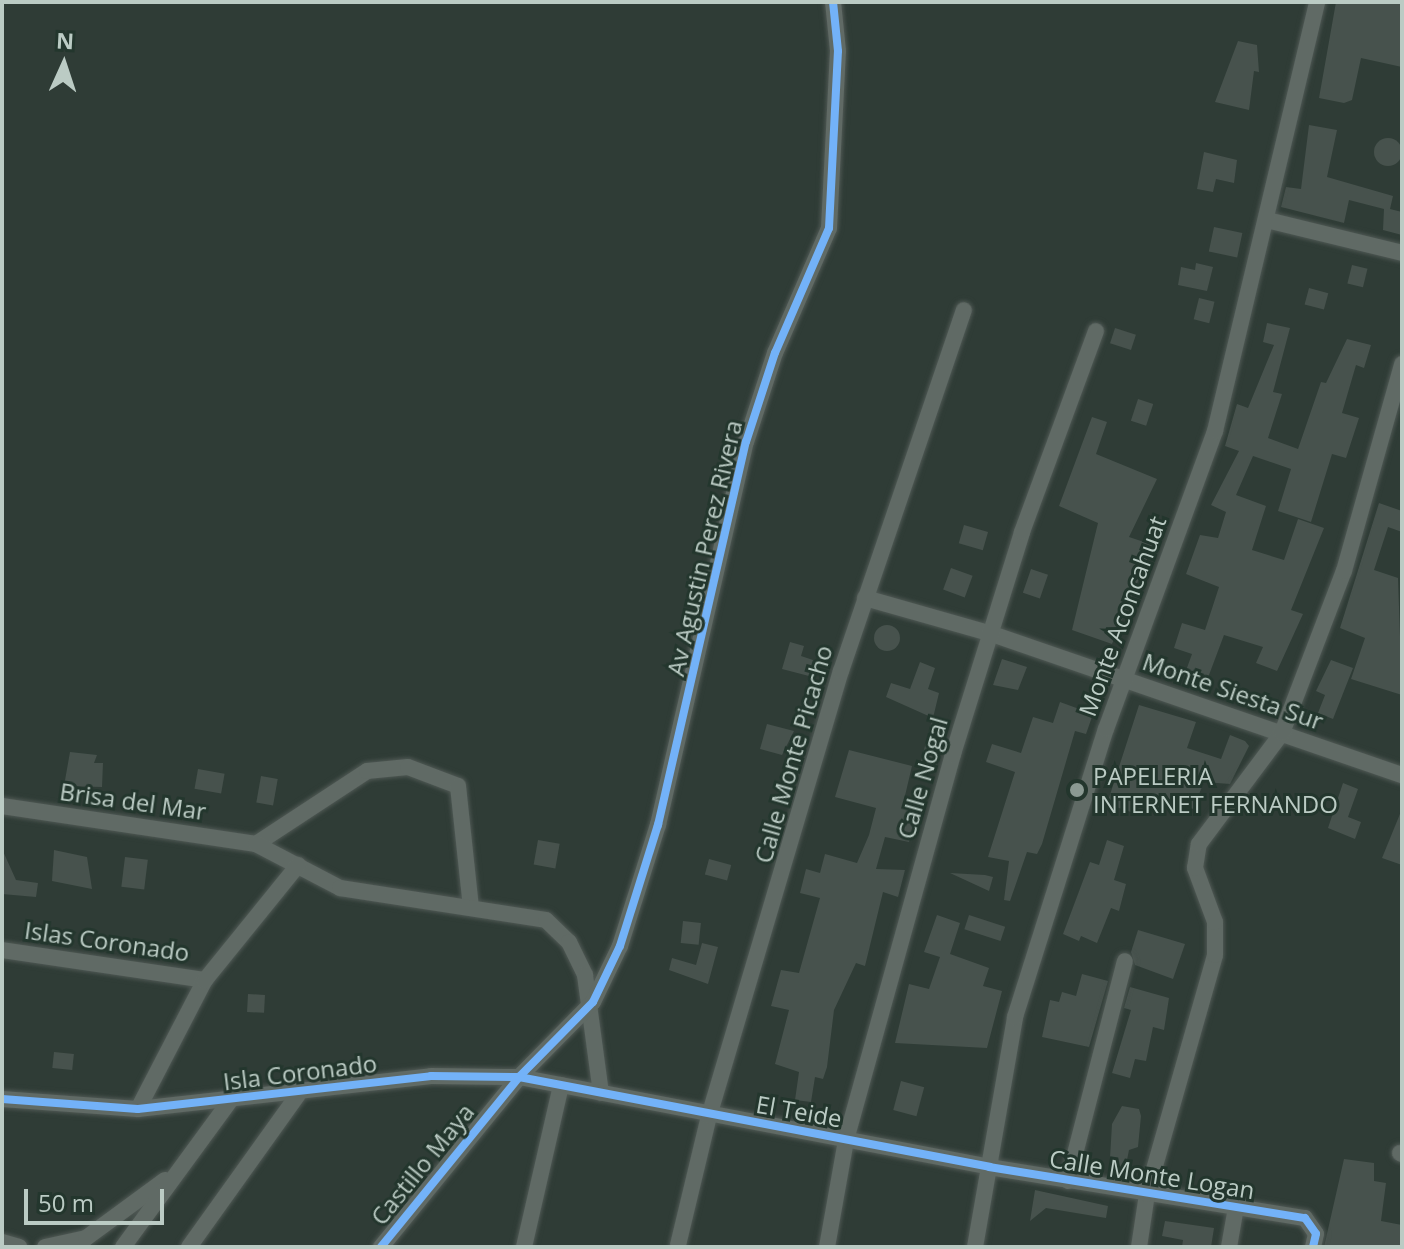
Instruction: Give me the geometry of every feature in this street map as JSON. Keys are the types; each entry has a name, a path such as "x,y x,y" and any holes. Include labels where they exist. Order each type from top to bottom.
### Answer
{"street":[{"name":"Av Agustin Perez Rivera","path":"593,1002 620,946 658,825 746,442 775,353 829,228 838,51 833,2"},
{"name":"Monte Aconcahuat","path":"975,1247 1015,1017 1124,678 1215,431 1317,2"},
{"path":"1267,220 1402,253"},
{"name":"Calle Monte Picacho","path":"678,1245 709,1116 865,598 964,310"},
{"name":"Calle Nogal","path":"827,1247 846,1140 992,634 1096,331"},
{"path":"1139,1247 1147,1194 1215,955 1215,922 1195,868 1199,844 1282,733 1344,571 1402,364"},
{"name":"Monte Siesta Sur","path":"865,598 992,634 1402,775"},
{"path":"256,844 367,771 408,767 458,786 471,907"},
{"name":"Brisa del Mar","path":"2,806 256,844 361,894 534,917 559,930 579,959 593,1002 601,1093"},
{"path":"138,1109 205,980 298,865"},
{"name":"Islas Coronado","path":"2,950 205,980"},
{"path":"1068,1181 1125,961"},
{"name":"Castillo Maya","path":"381,1247 519,1077 593,1002"},
{"name":"Isla Coronado","path":"2,1099 138,1109 229,1102 431,1076 519,1077 601,1093"},
{"path":"524,1247 561,1085"},
{"path":"189,1247 300,1092"},
{"name":"El Teide","path":"601,1093 989,1167"},
{"path":"123,1247 229,1102"},
{"path":"45,1247 86,1238 184,1163"},
{"name":"Calle Monte Logan","path":"989,1167 1308,1221 1316,1234 1313,1247"},
{"path":"1229,1247 1236,1208"},
{"path":"2,1242 19,1247"}],"building":[{"path":"1336,2 1402,2 1402,67 1361,58 1352,100 1344,103 1319,98"},
{"path":"1238,41 1257,45 1259,72 1254,71 1249,110 1215,102"},
{"path":"1309,125 1337,130 1327,177 1393,196 1390,209 1402,212 1402,235 1383,230 1384,209 1349,200 1344,223 1281,207 1286,187 1301,189"},
{"path":"1388,138 1398,142 1402,152 1398,162 1388,166 1378,162 1374,152 1378,142"},
{"path":"1204,152 1237,160 1234,183 1216,179 1213,192 1197,189"},
{"path":"1214,227 1242,233 1237,257 1209,251"},
{"path":"1196,263 1213,267 1207,291 1178,285 1181,267 1195,270"},
{"path":"1352,265 1368,269 1363,287 1347,283"},
{"path":"1309,288 1328,293 1324,310 1305,304"},
{"path":"1199,298 1215,302 1209,323 1194,319"},
{"path":"1267,323 1290,328 1273,392 1282,394 1268,438 1298,449 1321,382 1326,383 1347,339 1371,345 1364,368 1356,365 1342,413 1359,418 1346,458 1332,454 1311,522 1278,511 1291,469 1253,456 1236,495 1266,506 1252,550 1284,560 1298,519 1324,528 1291,610 1303,614 1277,671 1256,663 1263,647 1224,635 1206,683 1184,676 1192,654 1174,648 1182,623 1205,630 1219,587 1186,574 1200,535 1218,538 1226,512 1211,505 1239,451 1225,446 1237,404 1248,408 1274,345 1263,342"},
{"path":"1115,328 1136,335 1131,350 1110,343"},
{"path":"1138,399 1153,404 1146,426 1131,421"},
{"path":"1092,417 1107,422 1096,454 1157,479 1129,537 1153,545 1112,644 1072,630 1098,523 1059,506"},
{"path":"1379,503 1402,511 1402,532 1388,527 1374,570 1398,578 1402,695 1351,679 1365,638 1340,628"},
{"path":"964,525 988,532 983,550 959,543"},
{"path":"951,568 973,576 965,597 943,590"},
{"path":"1031,569 1048,575 1040,598 1023,593"},
{"path":"887,625 896,629 900,638 896,647 887,651 878,647 874,638 878,629"},
{"path":"790,642 804,646 801,656 813,660 809,676 782,669"},
{"path":"1002,659 1027,667 1018,690 993,685"},
{"path":"1331,660 1353,668 1333,719 1318,713 1325,695 1316,691"},
{"path":"920,662 935,668 928,689 939,693 933,718 886,697 891,683 910,689"},
{"path":"1060,702 1093,714 1086,734 1075,731 1042,844 1037,854 1027,852 1010,901 1004,900 1009,861 988,857 1015,772 986,762 992,744 1021,753 1033,717 1053,723"},
{"path":"1139,705 1196,722 1187,748 1221,759 1230,735 1245,741 1249,746 1230,784 1204,782 1193,809 1169,799 1164,813 1144,807 1137,814 1107,804"},
{"path":"932,720 947,724 935,771 919,767"},
{"path":"767,724 794,731 782,755 760,749"},
{"path":"849,750 912,766 904,800 920,804 909,842 885,837 876,869 905,870 898,897 883,892 865,966 856,963 834,1010 823,1079 815,1077 811,1102 795,1100 799,1072 775,1064 789,1010 771,1006 781,970 799,973 820,898 800,893 806,869 820,873 825,854 857,863 869,835 876,808 835,797"},
{"path":"70,752 97,755 94,763 103,763 102,787 64,786"},
{"path":"198,769 225,774 221,793 195,789"},
{"path":"261,776 278,779 273,806 256,803"},
{"path":"1343,783 1358,789 1348,817 1361,822 1355,839 1328,828"},
{"path":"1402,809 1402,865 1382,858"},
{"path":"538,840 560,844 555,868 534,865"},
{"path":"1107,840 1124,846 1114,880 1126,884 1119,911 1111,908 1097,943 1081,936 1079,941 1063,934 1090,862 1099,865"},
{"path":"2,849 16,880 38,883 36,897 2,894"},
{"path":"54,850 87,857 92,889 52,881"},
{"path":"125,857 148,860 144,890 121,887"},
{"path":"709,859 731,865 727,880 705,874"},
{"path":"950,873 985,875 993,877 989,891"},
{"path":"937,915 960,923 950,954 989,968 983,986 1002,991 987,1048 895,1043 909,984 929,989 940,957 924,952"},
{"path":"969,915 1005,927 1001,941 964,929"},
{"path":"683,921 701,923 699,945 681,943"},
{"path":"1138,930 1185,944 1173,979 1135,965 1131,952"},
{"path":"702,943 718,947 708,984 669,970 672,958 696,965"},
{"path":"1082,974 1108,981 1089,1047 1042,1037 1050,1000 1059,1002 1062,992 1076,996"},
{"path":"1130,987 1169,998 1164,1030 1153,1027 1146,1061 1135,1059 1130,1078 1112,1073 1131,1010 1124,1008"},
{"path":"248,994 265,995 264,1013 247,1012"},
{"path":"54,1052 74,1054 72,1070 52,1068"},
{"path":"901,1081 924,1087 916,1116 893,1110"},
{"path":"1122,1106 1139,1109 1141,1116 1138,1147 1129,1150 1125,1170 1111,1168 1110,1158 1112,1124"},
{"path":"1344,1159 1374,1163 1374,1181 1386,1183 1381,1221 1402,1225 1402,1247 1324,1247"},
{"path":"1035,1190 1108,1206 1106,1218 1046,1208 1030,1221"},
{"path":"1165,1221 1214,1228 1211,1247 1182,1247 1183,1240 1162,1236"}],"cycle path":[{"path":"381,1247 519,1077 593,1002 620,946 658,825 746,442 775,353 829,228 838,51 833,2"},
{"path":"2,1099 138,1109 431,1076 519,1077 989,1167 1305,1218 1316,1234 1313,1247"}],"place":[{"name":"PAPELERIA INTERNET FERNANDO","path":"1077,790"}]}
